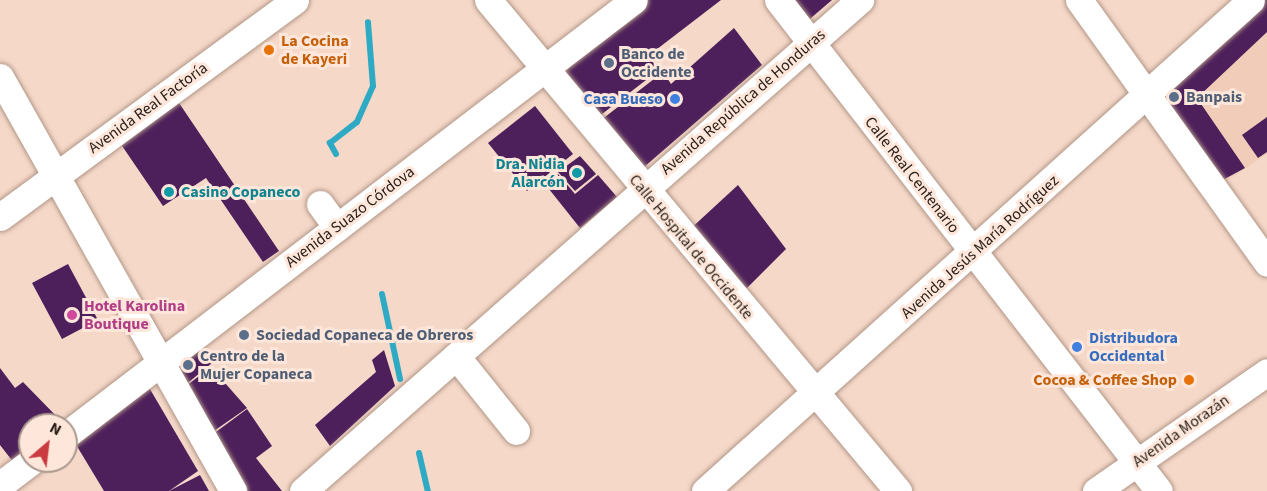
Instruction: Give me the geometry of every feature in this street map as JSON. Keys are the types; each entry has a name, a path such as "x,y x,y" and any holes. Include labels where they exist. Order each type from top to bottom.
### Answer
{"street":[{"name":"Avenida Real Factoría","path":"0,217 295,0"},
{"name":"Calle Hospital de Occidente","path":"488,0 643,191 898,491"},
{"name":"Avenida Suazo Córdova","path":"78,426 634,0"},
{"name":"Calle Real Centenario","path":"778,0 1159,491"},
{"name":"Avenida República de Honduras","path":"303,491 860,0"},
{"path":"1079,0 1149,93 1267,262"},
{"name":"Avenida Jesús María Rodríguez","path":"705,491 818,395 1251,0"},
{"path":"4,92 55,176 232,491"},
{"path":"320,204 337,227"},
{"path":"456,356 516,431"},
{"name":"Avenida Morazán","path":"1096,491 1267,372"},
{"path":"0,485 18,472"}],"shaded area":[{"path":"1267,0 1267,154 1219,186 1154,93"}],"building":[{"name":"Banco de Occidente","path":"645,0 721,0 648,56 659,70 593,121 554,70"},
{"path":"787,0 832,0 804,24"},
{"path":"1261,0 1267,0 1267,32 1197,98 1245,168 1219,182 1159,94"},
{"name":"Casa Bueso","path":"734,28 762,65 636,174 596,124 663,72 671,84"},
{"name":"Casino Copaneco","path":"175,97 279,251 263,262 206,178 163,206 116,137"},
{"path":"535,106 573,154 527,191 488,143"},
{"path":"1267,117 1267,152 1258,158 1242,135"},
{"name":"Dra. Nidia Alarcón","path":"580,156 596,174 575,191 558,172"},
{"path":"558,174 575,194 598,175 617,197 580,228 545,184"},
{"path":"738,185 786,249 739,296 687,232"},
{"path":"68,264 98,320 62,339 32,283"},
{"name":"Centro de la Mujer Copaneca","path":"197,342 212,363 178,391 164,367"},
{"path":"384,350 395,386 330,446 315,425 376,372 372,360"},
{"path":"211,367 247,408 204,438 178,392"},
{"path":"0,368 15,388 23,382 53,413 18,413 18,460 14,463 0,445"},
{"path":"147,384 198,471 169,491 104,491 78,448 78,434"},
{"path":"247,409 272,446 256,458 282,491 235,491 205,440"},
{"path":"200,475 209,491 169,491"}],"waterway":[{"path":"336,154 330,143 357,122 373,86 368,22"},
{"path":"382,294 400,379"},
{"path":"419,453 428,491"}],"place":[{"name":"La Cocina de Kayeri","path":"269,50"},
{"name":"Banco de Occidente","path":"609,63"},
{"name":"Banpais","path":"1174,97"},
{"name":"Casa Bueso","path":"675,99"},
{"name":"Dra. Nidia Alarcón","path":"577,173"},
{"name":"Casino Copaneco","path":"169,192"},
{"name":"Hotel Karolina Boutique","path":"72,315"},
{"name":"Sociedad Copaneca de Obreros","path":"244,335"},
{"name":"Distribudora Occidental","path":"1077,347"},
{"name":"Centro de la Mujer Copaneca","path":"188,365"},
{"name":"Cocoa & Coffee Shop","path":"1189,380"}]}
